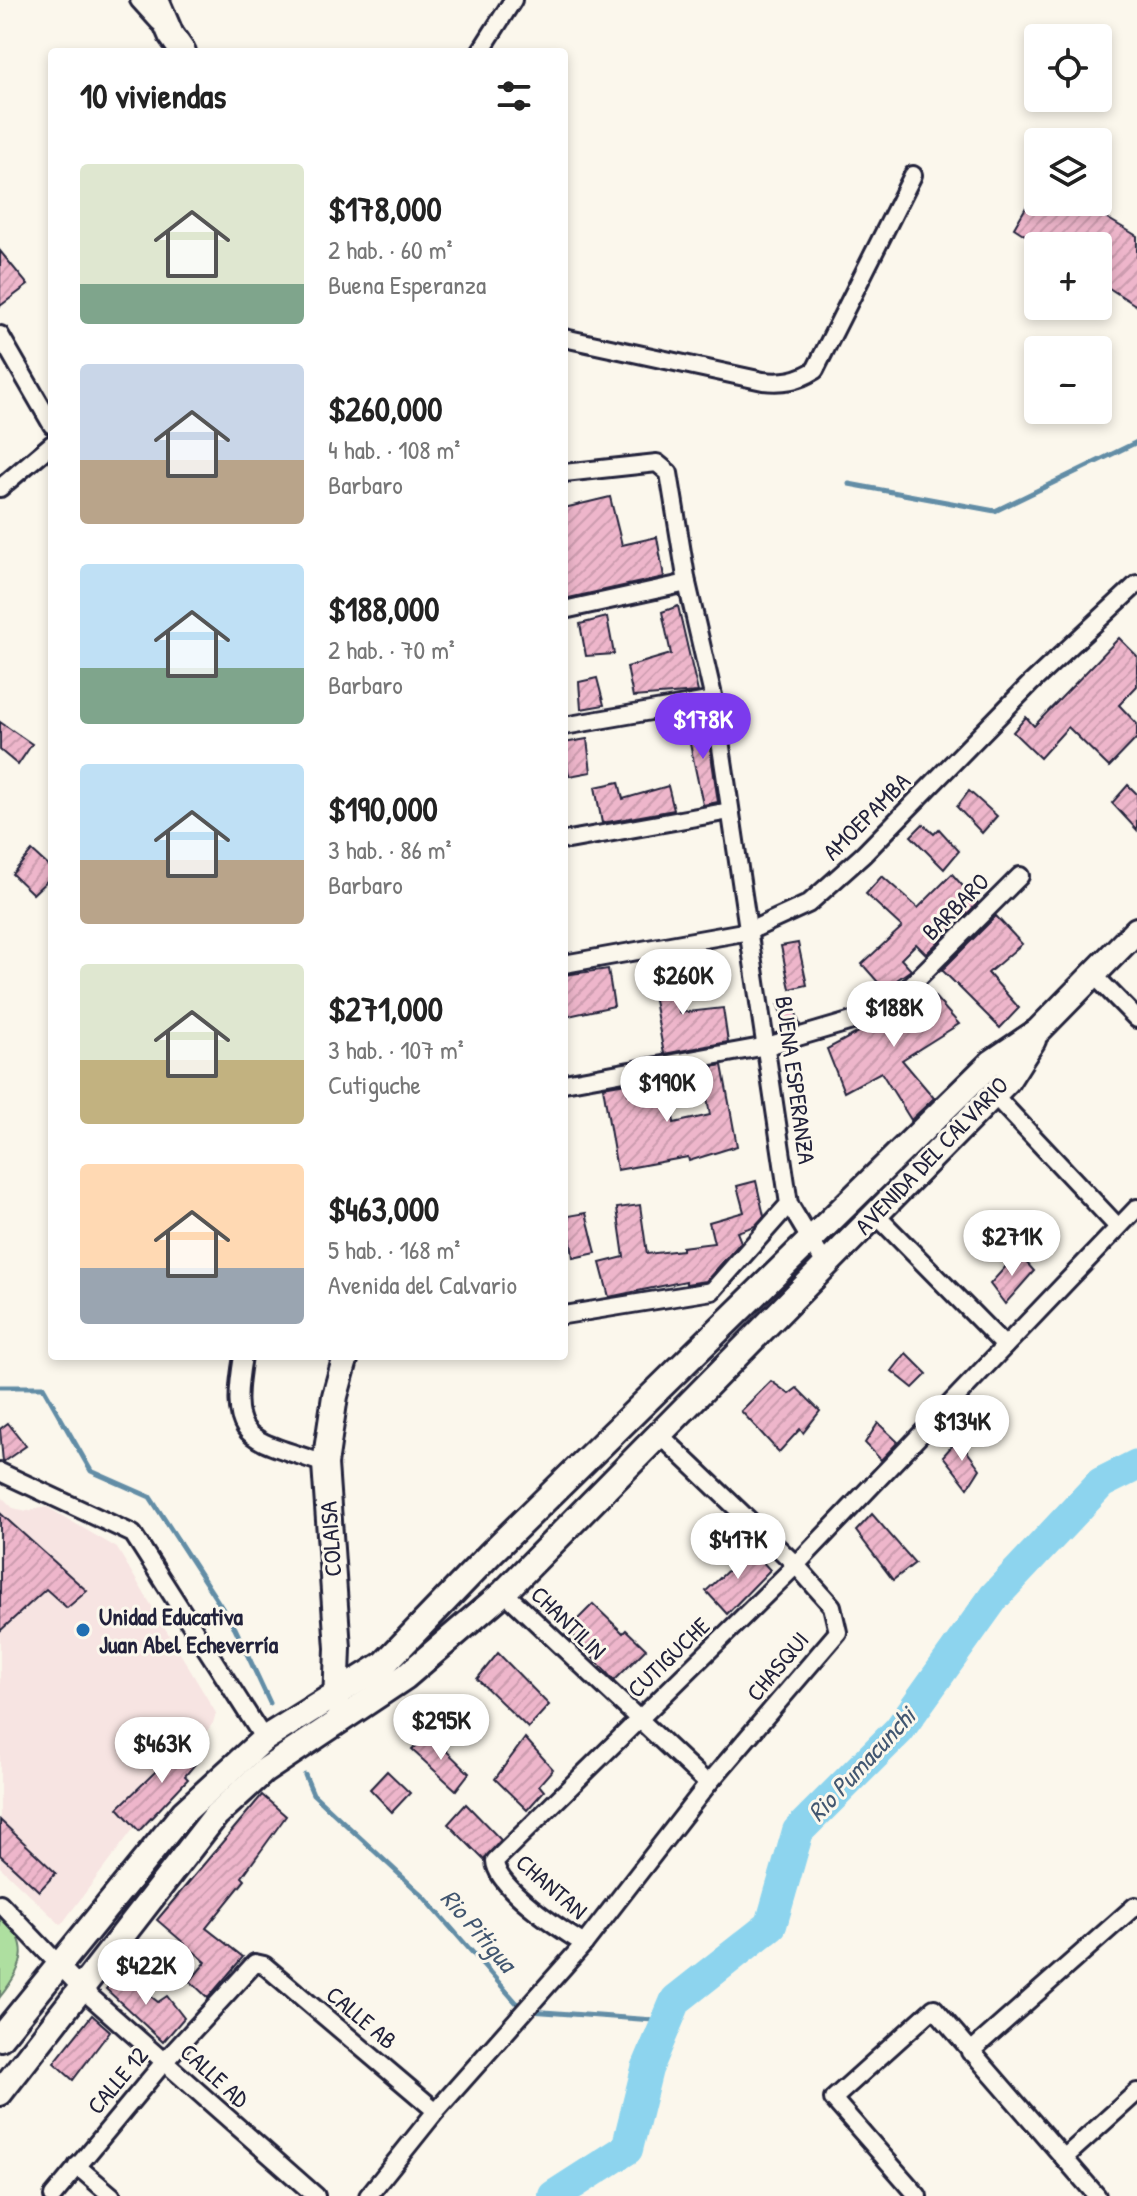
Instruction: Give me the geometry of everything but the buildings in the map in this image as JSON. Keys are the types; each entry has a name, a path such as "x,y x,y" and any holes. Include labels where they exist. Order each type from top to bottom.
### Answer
{"street":[{"path":"139,0 177,43"},
{"path":"156,0 177,43"},
{"path":"483,48 513,0"},
{"path":"568,339 763,381 780,383 802,379 815,370 913,175"},
{"path":"0,335 48,418"},
{"path":"0,488 48,447"},
{"name":"BUENA ESPERANZA","path":"568,473 657,463 669,473 687,583 714,700 789,1204"},
{"path":"568,609 687,583"},
{"name":"AMOEPAMBA","path":"568,963 749,931 808,904 863,855 1030,684 1137,584"},
{"path":"568,725 714,700"},
{"path":"569,840 730,811"},
{"name":"BARBARO","path":"568,1082 767,1046 852,1021 908,988 1020,876"},
{"path":"1038,1031 1137,930"},
{"path":"1094,975 1137,1019"},
{"name":"AVENIDA DEL CALVARIO","path":"0,2093 216,1815 264,1771 405,1677 504,1592 874,1213 994,1095 1007,1081 1038,1031"},
{"name":"AVENIDA DEL CALVARIO","path":"0,2038 184,1812 264,1739 384,1664 503,1542 991,1063 1038,1031"},
{"path":"994,1095 1118,1227"},
{"path":"568,1314 712,1291 789,1204 825,1264"},
{"name":"CUTIGUCHE","path":"495,1861 796,1565 1137,1208"},
{"path":"874,1213 1005,1346"},
{"path":"242,1360 236,1401 239,1418 248,1432 325,1464"},
{"name":"COLAISA","path":"337,1724 338,1648 325,1464 335,1396 345,1360"},
{"name":"CHASQUI","path":"368,2196 436,2111 584,1944 708,1784 838,1632 832,1606 796,1565 659,1434"},
{"path":"0,1472 133,1534 264,1739"},
{"name":"CHANTILIN","path":"504,1592 708,1784"},
{"name":"CHANTAN","path":"495,1861 495,1871 506,1885 584,1944"},
{"name":"CALLE AD","path":"0,1903 83,1990 316,2196"},
{"path":"970,2052 1135,1906"},
{"name":"CALLE 12","path":"53,2196 164,2062 255,1963"},
{"name":"CALLE AB","path":"255,1963 264,1965 436,2111"},
{"path":"918,2196 833,2099 934,2008 1097,2196"},
{"path":"1064,2158 1137,2092"},
{"path":"77,2166 112,2196"}],"shaded area":[{"name":"Unidad Educativa Juan Abel Echeverría","path":"0,1495 13,1508 27,1511 47,1507 117,1548 216,1713 213,1723 61,1925 0,1867"}],"green space":[{"path":"0,1911 17,1933 22,1953 16,1973 0,1997"}],"waterway":[{"path":"849,484 995,511 1137,442"},
{"name":"Rio Pitigua","path":"0,1387 43,1387 91,1471 150,1497 235,1628 270,1703"},
{"name":"Rio Pumacunchi","path":"554,2196 627,2149 647,2069 676,2000 771,1925 798,1831 899,1730 994,1597 1101,1483 1137,1465"},
{"name":"Rio Pitigua","path":"305,1775 313,1794 424,1897 521,2008"},
{"name":"Rio Pitigua","path":"530,2011 667,2021"}],"place":[{"name":"Unidad Educativa Juan Abel Echeverría","path":"83,1630"}]}
